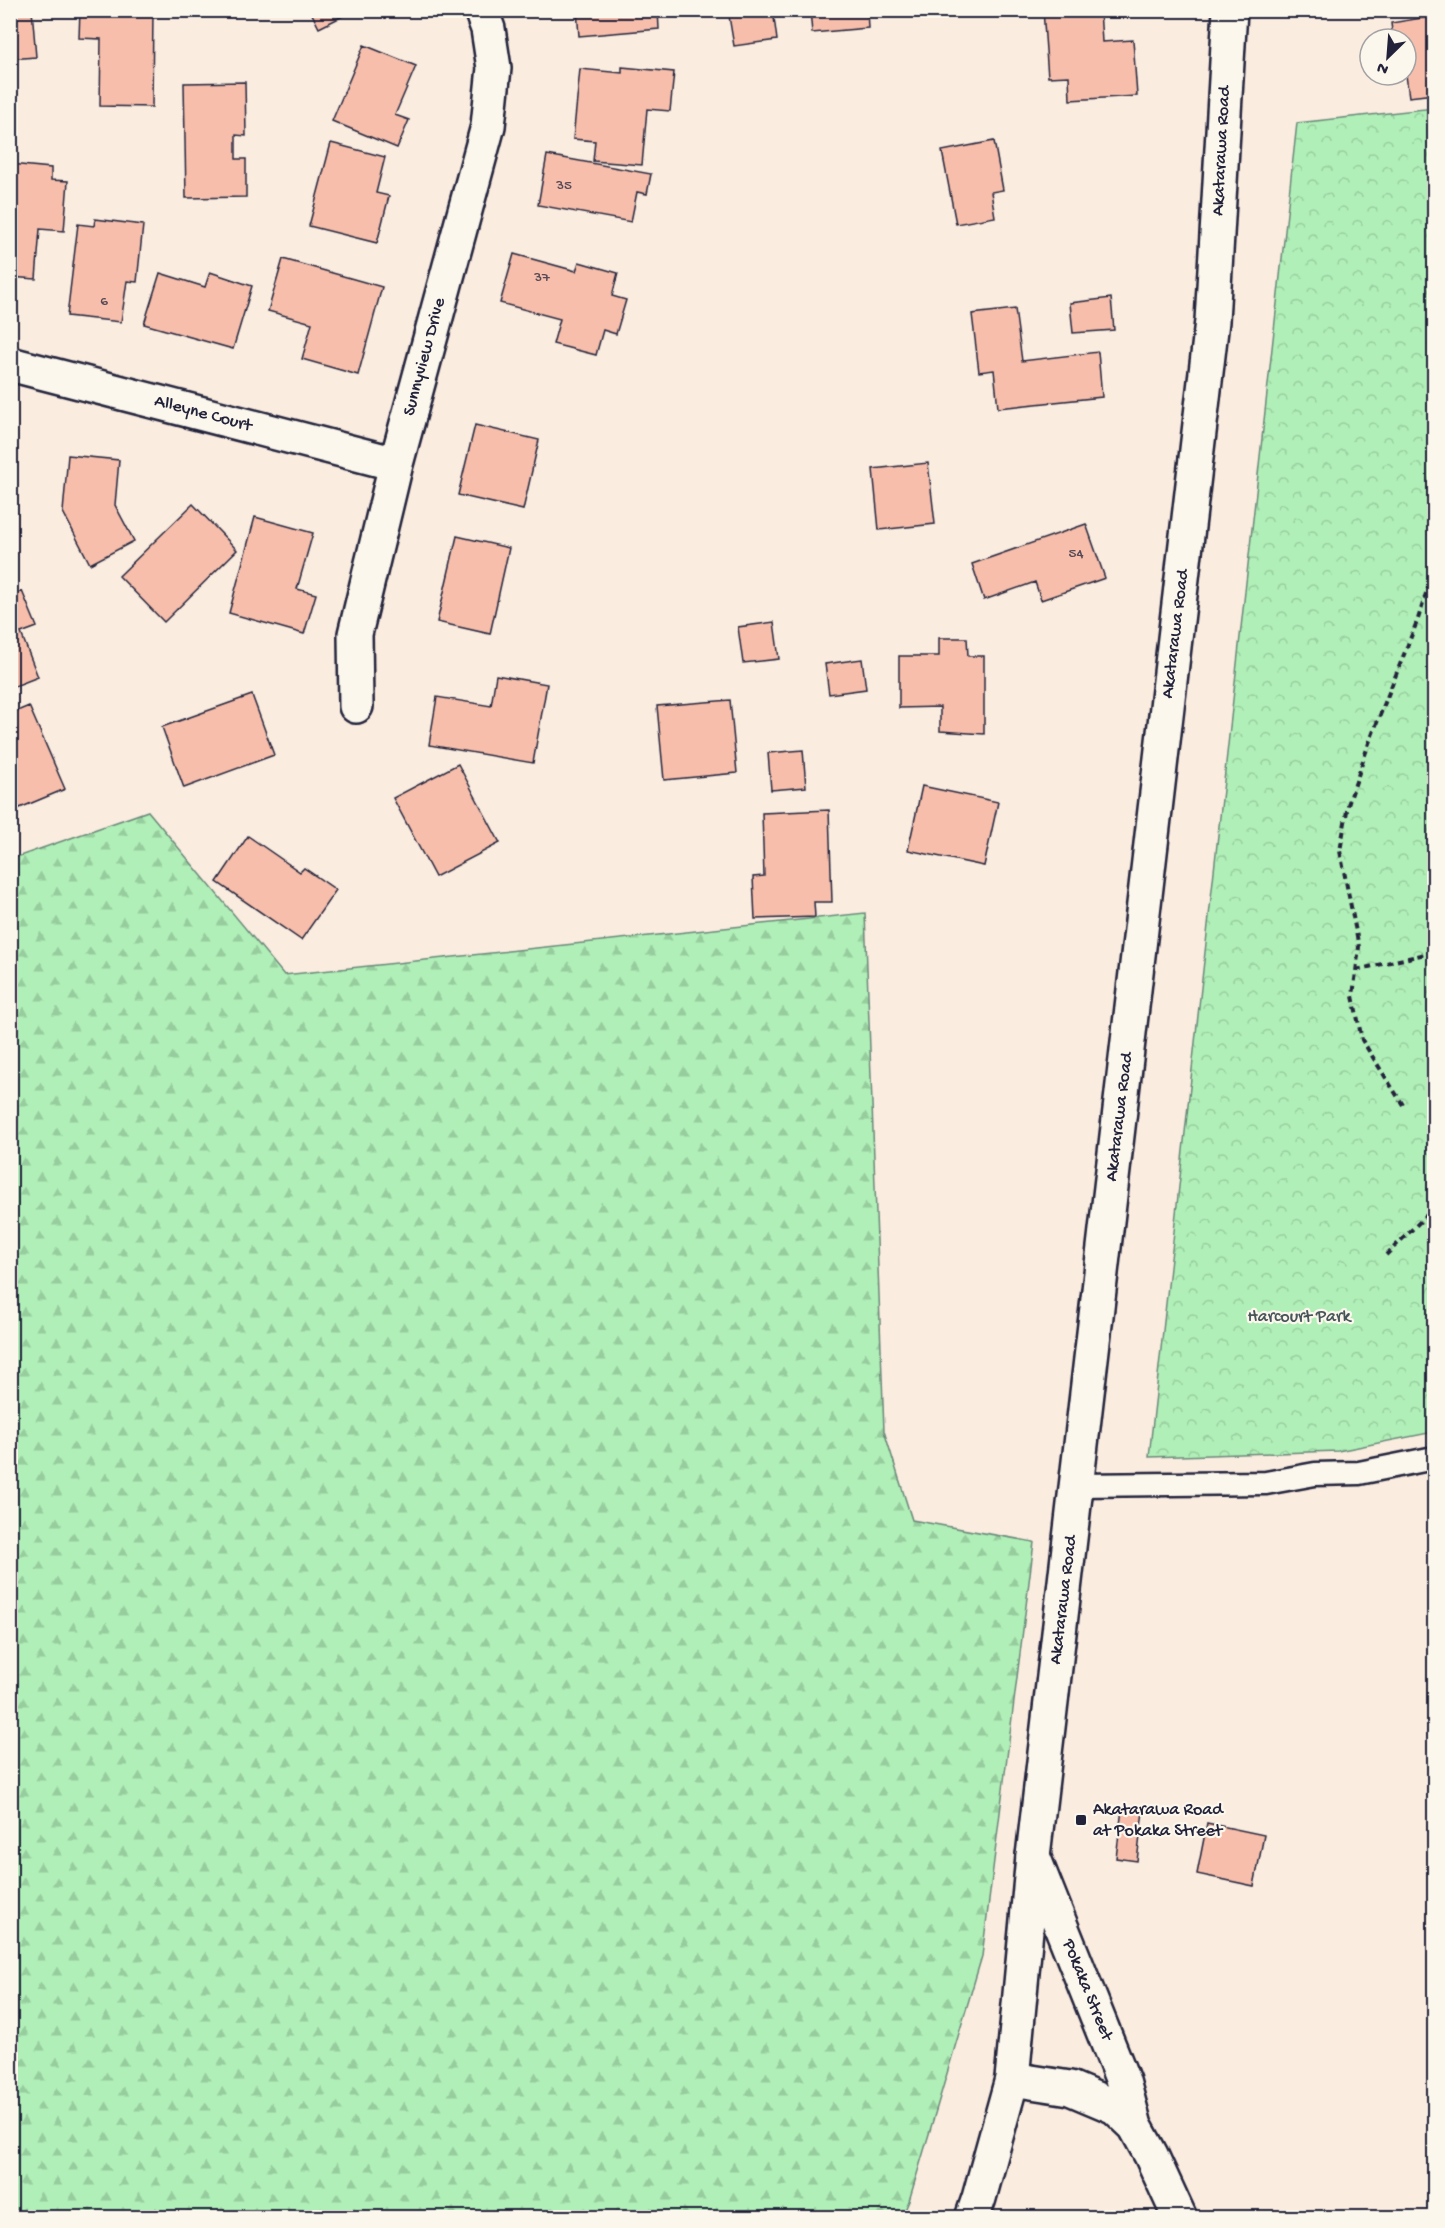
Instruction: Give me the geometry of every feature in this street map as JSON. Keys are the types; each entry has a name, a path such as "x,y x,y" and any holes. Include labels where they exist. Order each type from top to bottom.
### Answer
{"street":[{"name":"Sunnyview Drive","path":"356,706 355,634 396,464 488,126 494,68 488,29 481,10"},
{"name":"Akatarawa Road","path":"972,2217 1012,2079 1033,1856 1212,321 1230,10"},
{"name":"Alleyne Court","path":"10,364 396,464"},
{"name":"Pokaka Street","path":"1033,1856 1123,2081 1135,2126 1180,2217"},
{"name":"Pokaka Street","path":"1012,2079 1070,2088 1096,2097 1115,2107 1135,2126"}],"lane":[{"path":"1077,1485 1266,1483 1315,1474 1359,1473 1434,1458"}],"path":[{"path":"1403,1105 1362,1040 1353,996 1359,947 1340,851 1347,805 1418,619 1434,570"},
{"path":"1356,970 1434,952"},
{"path":"1386,1255 1434,1208"}],"green space":[{"name":"Harcourt Park","path":"1434,108 1434,1432 1338,1451 1149,1457 1297,123"},
{"path":"148,811 284,975 865,913 884,1431 912,1520 1034,1542 982,1956 909,2201 902,2217 11,2217 11,859"}],"building":[{"path":"10,10 32,10 36,57 10,59"},
{"path":"80,10 153,10 152,107 100,106 101,39 79,38"},
{"path":"310,10 355,10 319,28"},
{"path":"577,10 658,10 659,29 579,36"},
{"path":"728,10 773,10 777,40 734,46"},
{"path":"810,10 867,10 868,28 812,33"},
{"path":"1043,10 1100,10 1102,42 1133,40 1137,96 1070,100 1069,76 1048,77"},
{"path":"1434,16 1434,94 1409,97 1408,87 1418,87 1418,27 1392,27 1391,23"},
{"path":"364,45 416,66 395,115 409,120 397,148 332,121"},
{"path":"622,67 674,72 670,111 647,109 642,165 593,161 595,141 573,139 580,69 622,73"},
{"path":"245,82 246,136 236,135 236,159 246,159 246,197 186,198 184,83"},
{"path":"994,141 1003,190 991,192 995,217 956,224 942,151"},
{"path":"331,143 385,157 376,193 389,196 377,243 309,226"},
{"path":"547,155 651,174 647,194 637,192 631,222 538,205"},
{"path":"10,164 51,168 51,180 68,181 64,231 40,229 36,279 10,277"},
{"path":"95,219 143,225 137,282 127,281 121,322 67,316 78,224 94,226"},
{"path":"514,254 576,271 579,262 618,273 612,296 626,300 616,334 603,330 596,355 553,344 560,319 500,303"},
{"path":"283,259 382,287 358,375 302,359 312,323 268,311"},
{"path":"210,272 252,286 233,349 144,324 160,273 205,287"},
{"path":"1111,298 1114,330 1073,333 1070,303"},
{"path":"1015,309 1022,361 1098,352 1102,397 998,408 994,370 979,372 972,314"},
{"path":"475,425 539,440 523,510 458,495"},
{"path":"68,455 119,460 115,505 134,541 90,564 63,512"},
{"path":"928,463 935,524 879,530 873,469"},
{"path":"193,504 237,550 164,622 119,576"},
{"path":"255,517 313,533 297,589 316,594 304,634 229,613"},
{"path":"1086,524 1105,578 1041,600 1035,582 984,600 972,564"},
{"path":"457,536 509,548 490,634 437,622"},
{"path":"22,591 37,627 21,633 38,677 10,688 10,596"},
{"path":"774,622 779,659 743,663 738,627"},
{"path":"939,638 967,638 968,656 984,656 984,734 940,731 940,707 899,708 899,656 939,656"},
{"path":"862,659 866,689 829,694 825,664"},
{"path":"496,675 547,684 533,763 429,745 437,697 491,706"},
{"path":"252,695 274,755 184,788 162,727"},
{"path":"730,700 737,773 664,780 657,706"},
{"path":"29,706 65,789 15,810 10,799 10,714"},
{"path":"803,750 806,787 771,790 768,753"},
{"path":"458,764 500,843 435,877 393,798"},
{"path":"922,786 998,802 984,866 908,850"},
{"path":"829,810 832,902 814,902 815,917 755,919 753,877 764,876 762,813"},
{"path":"248,836 300,872 304,868 336,890 301,940 217,882"},
{"path":"1122,1809 1143,1811 1137,1861 1116,1858"},
{"path":"1207,1823 1264,1835 1254,1886 1197,1874"}],"place":[{"name":"Akatarawa Road at Pokaka Street","path":"1081,1820"}]}
